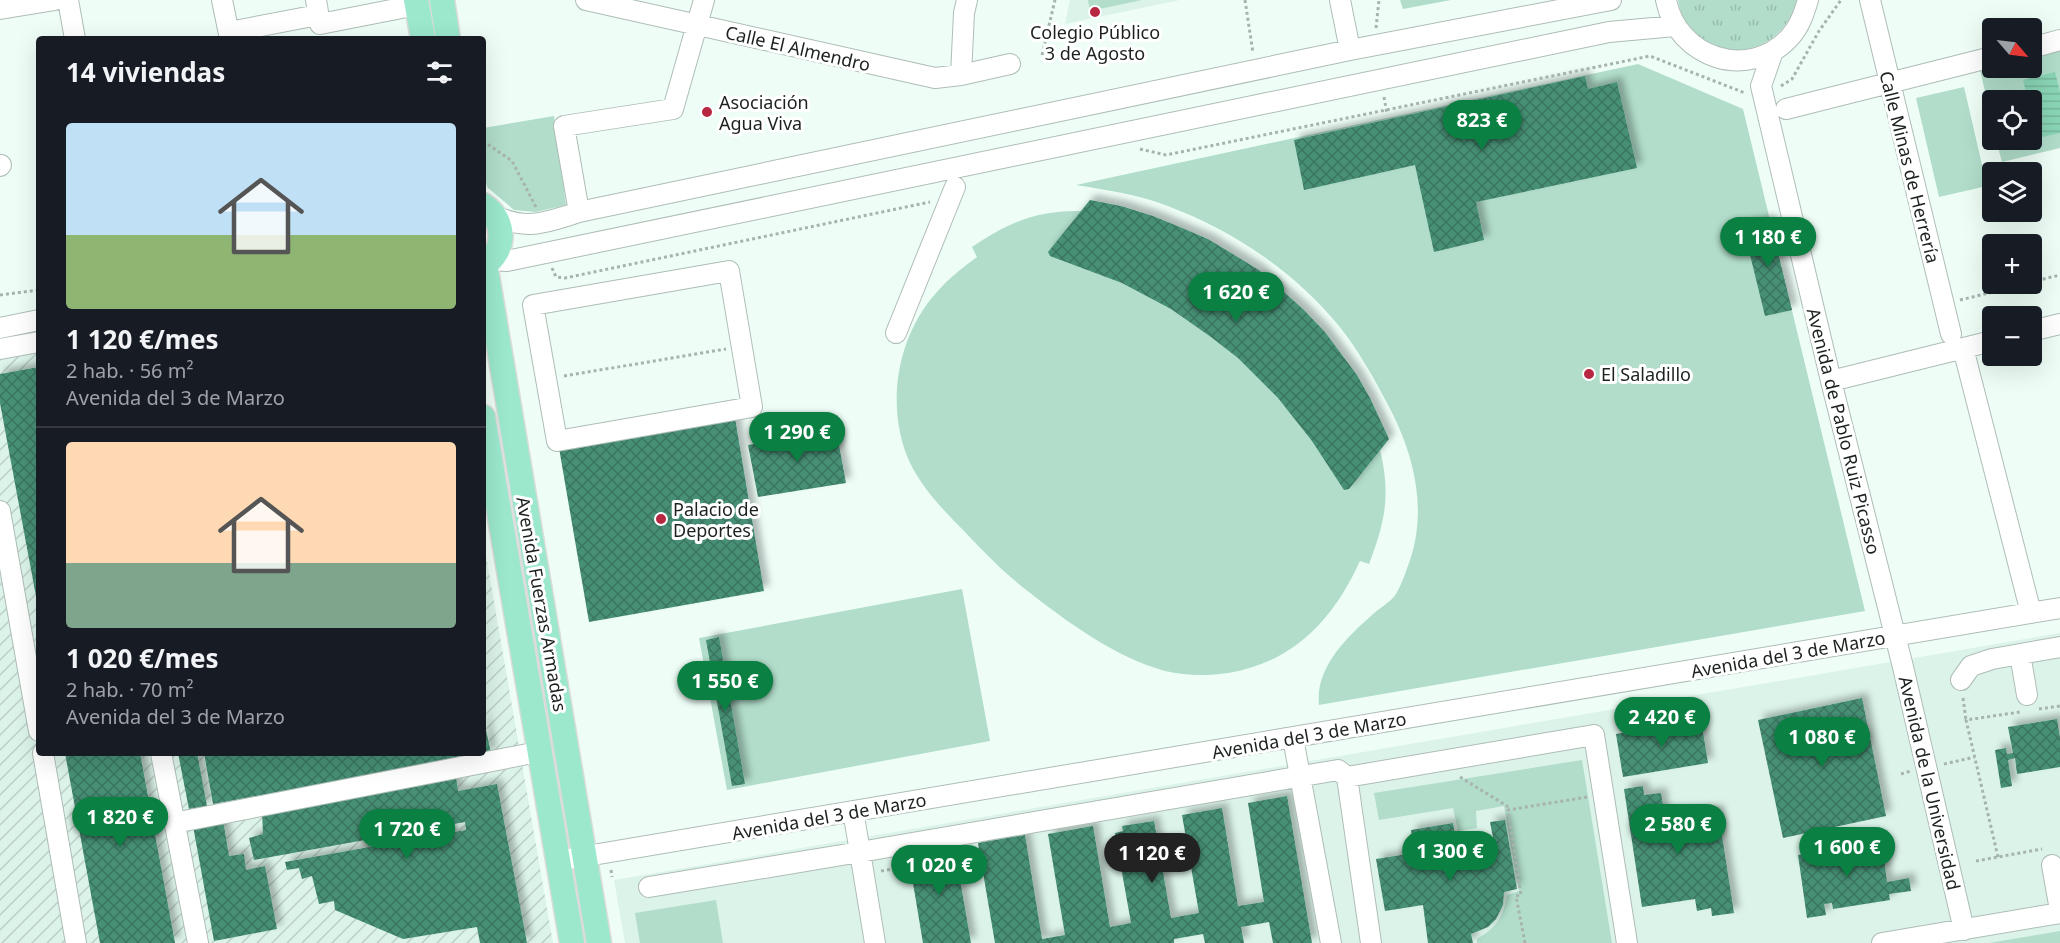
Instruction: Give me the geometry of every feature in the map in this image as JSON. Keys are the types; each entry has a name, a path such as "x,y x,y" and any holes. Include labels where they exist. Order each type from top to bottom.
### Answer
{"main road":[{"path":"416,2 422,36"},
{"path":"486,264 498,251 501,239 500,227 489,211"},
{"name":"Avenida Fuerzas Armadas","path":"486,264 599,943"},
{"name":"Avenida Fuerzas Armadas","path":"486,435 572,943"}],"street":[{"path":"0,9 50,0"},
{"path":"68,0 74,36"},
{"path":"222,0 230,36 317,7 320,24 416,2"},
{"name":"Calle El Almendro","path":"586,0 935,78 962,75 1010,64"},
{"path":"579,212 564,126 673,109 704,0"},
{"path":"962,75 964,13 967,0"},
{"path":"1341,0 1350,50"},
{"path":"489,211 510,223 521,225 542,223 579,212 1350,50 1611,0"},
{"path":"1666,0 1675,26 1685,38 1697,49 1727,60 1759,57 1773,51 1790,37 1802,20 1808,0"},
{"name":"Calle Minas de Herrería","path":"1870,0 1944,304 1957,341 2031,613"},
{"path":"486,264 1609,32 1675,26"},
{"path":"2042,45 2060,40"},
{"path":"1727,60 1761,88 1773,51"},
{"path":"1786,109 1982,60"},
{"name":"Avenida de Pablo Ruiz Picasso","path":"1761,88 1895,636"},
{"path":"896,333 955,187"},
{"path":"729,271 742,347 752,407 557,441 533,305 729,271"},
{"path":"0,328 36,321"},
{"path":"2042,328 2060,324"},
{"path":"1832,381 1957,341 1982,340"},
{"path":"0,349 36,343"},
{"path":"0,511 36,714"},
{"name":"Avenida del 3 de Marzo","path":"557,861 2060,608"},
{"name":"Avenida de la Universidad","path":"1895,636 1964,930"},
{"path":"1960,680 1971,666 1992,659 2060,647"},
{"path":"2020,654 2029,705"},
{"path":"1347,777 1594,735 1627,943"},
{"path":"1293,738 1331,943"},
{"path":"174,823 538,752"},
{"path":"44,756 76,943"},
{"path":"162,756 198,943"},
{"path":"649,887 1338,770 1347,777 1371,943"},
{"path":"853,812 875,943"},
{"path":"1882,943 2060,911 2051,856"}],"path":[{"path":"1042,55 1054,0"},
{"path":"1245,0 1254,60"},
{"path":"1376,31 1379,0"},
{"path":"1140,149 1166,155 1387,112 1650,56 1744,94 1761,88 1779,87 1792,79 1841,0"},
{"path":"1383,88 1387,112"},
{"path":"486,143 512,161 537,208 542,223"},
{"path":"549,252 553,274 558,279 929,203 939,190 955,187"},
{"path":"2042,279 2060,275"},
{"path":"0,295 36,290"},
{"path":"1944,304 1985,294"},
{"path":"546,380 742,347"},
{"path":"1960,680 1966,720 1998,857"},
{"path":"1966,720 2029,705 2060,706"},
{"path":"1937,765 1975,757"},
{"path":"1460,777 1508,806 1521,895 1516,896 1525,943"},
{"path":"1508,810 1591,796"},
{"path":"1976,861 1998,857 2051,856"}],"shaded area":[{"name":"Colegio Público 3 de Agosto","path":"1070,0 1180,0 1065,24"},
{"path":"2055,72 2060,92 2060,133 2042,137 2042,90 2026,90 2023,80 2042,78 2042,75"},
{"path":"36,354 36,756 486,756 486,555 553,943 0,943 0,360"},
{"path":"2060,633 2060,943 625,943 614,880"}],"green space":[{"path":"1088,0 1142,0 1090,11"},
{"path":"1400,0 1451,0 1403,9"},
{"path":"1678,0 1797,0 1787,22 1772,38 1754,47 1734,50 1715,47 1698,37 1685,22"},
{"path":"2060,51 2060,148 2002,162 1999,150 2042,150 2042,90 1985,90 1980,70 1982,70 1982,78 2042,78 2042,55"},
{"name":"El Saladillo","path":"1638,64 1743,109 1865,611 1319,705 1319,691 1327,666 1352,634 1394,597 1410,560 1418,520 1415,480 1396,421 1371,373 1346,335 1321,306 1282,270 1237,239 1190,215 1144,198 1076,185"},
{"path":"1964,87 1982,164 1982,187 1939,197 1916,98"},
{"path":"554,116 566,205 536,212 514,210 487,187 486,127"},
{"path":"1090,200 1140,212 1187,230 1231,253 1271,281 1306,313 1338,350 1366,392 1389,439 1380,450 1385,481 1385,508 1369,564 1360,561 1337,602 1309,635 1273,659 1252,667 1213,675 1173,673 1127,657 1091,637 1017,582 955,522 921,481 910,463 902,442 898,420 899,374 904,352 922,311 945,283 977,257 972,247 1023,220 1050,213 1081,211"},
{"path":"962,589 990,741 727,790 699,638"},
{"path":"1582,760 1612,943 1477,943 1477,939 1498,921 1507,895 1519,891 1504,806 1476,811 1477,828 1458,831 1453,808 1379,820 1374,793"},
{"path":"716,900 723,943 640,943 635,913"},
{"path":"2060,931 2060,943 1989,943"}],"building":[{"path":"1585,76 1588,89 1617,82 1637,168 1476,202 1484,240 1434,252 1415,165 1304,190 1294,140"},
{"path":"1090,200 1121,206 1153,216 1208,239 1259,270 1325,332 1357,375 1389,439 1349,489 1344,490 1312,441 1278,398 1238,358 1171,309 1122,283 1050,256 1048,252"},
{"path":"1770,220 1792,310 1765,316 1743,226"},
{"path":"36,368 36,596 0,403 0,374"},
{"name":"Palacio de Deportes","path":"735,418 764,591 589,622 559,448"},
{"path":"836,429 846,483 758,497 748,445"},
{"path":"719,637 745,784 732,786 706,640"},
{"path":"1862,698 1886,816 1783,838 1758,720"},
{"path":"2057,719 2060,738 2060,767 2017,774 2015,758 2008,760 2012,786 2001,788 1995,750 2006,748 2007,754 2013,753 2008,727"},
{"path":"1701,720 1708,763 1623,777 1616,734"},
{"path":"486,730 491,753 486,754"},
{"path":"66,756 141,756 175,943 100,943"},
{"path":"179,756 198,756 207,806 189,809"},
{"path":"205,756 475,756 213,804"},
{"path":"456,777 458,791 497,784 527,943 480,943 477,927 403,939 335,910 334,901 319,904 312,876 302,879 299,868 287,870 285,862 466,830 465,822 254,860 249,838 263,834 262,812"},
{"path":"1643,786 1644,795 1661,793 1665,818 1718,810 1734,913 1712,916 1711,908 1697,911 1695,899 1642,907 1624,789"},
{"path":"1287,796 1312,943 1273,943 1269,922 1241,927 1244,943 1205,943 1203,934 1174,939 1174,943 995,943 978,843 1025,835 1042,939 1065,935 1048,834 1093,826 1110,927 1131,923 1115,833 1123,831 1122,826 1154,821 1171,918 1199,913 1182,815 1222,808 1238,906 1264,902 1248,803"},
{"path":"223,820 229,856 244,854 246,870 265,866 277,929 214,941 193,826"},
{"path":"1505,820 1517,889 1504,892 1503,905 1496,919 1488,927 1471,934 1473,943 1428,943 1423,905 1385,911 1376,859 1414,853 1411,830 1453,823 1458,854 1495,848 1490,822"},
{"path":"1882,842 1887,882 1909,878 1911,891 1889,894 1890,900 1833,909 1832,903 1824,904 1826,915 1807,918 1798,855"},
{"path":"954,845 971,943 923,943 908,853"}],"place":[{"name":"Colegio Público 3 de Agosto","path":"1095,12"},
{"name":"Asociación Agua Viva","path":"707,112"},
{"name":"El Saladillo","path":"1589,374"},
{"name":"Palacio de Deportes","path":"661,519"}]}
